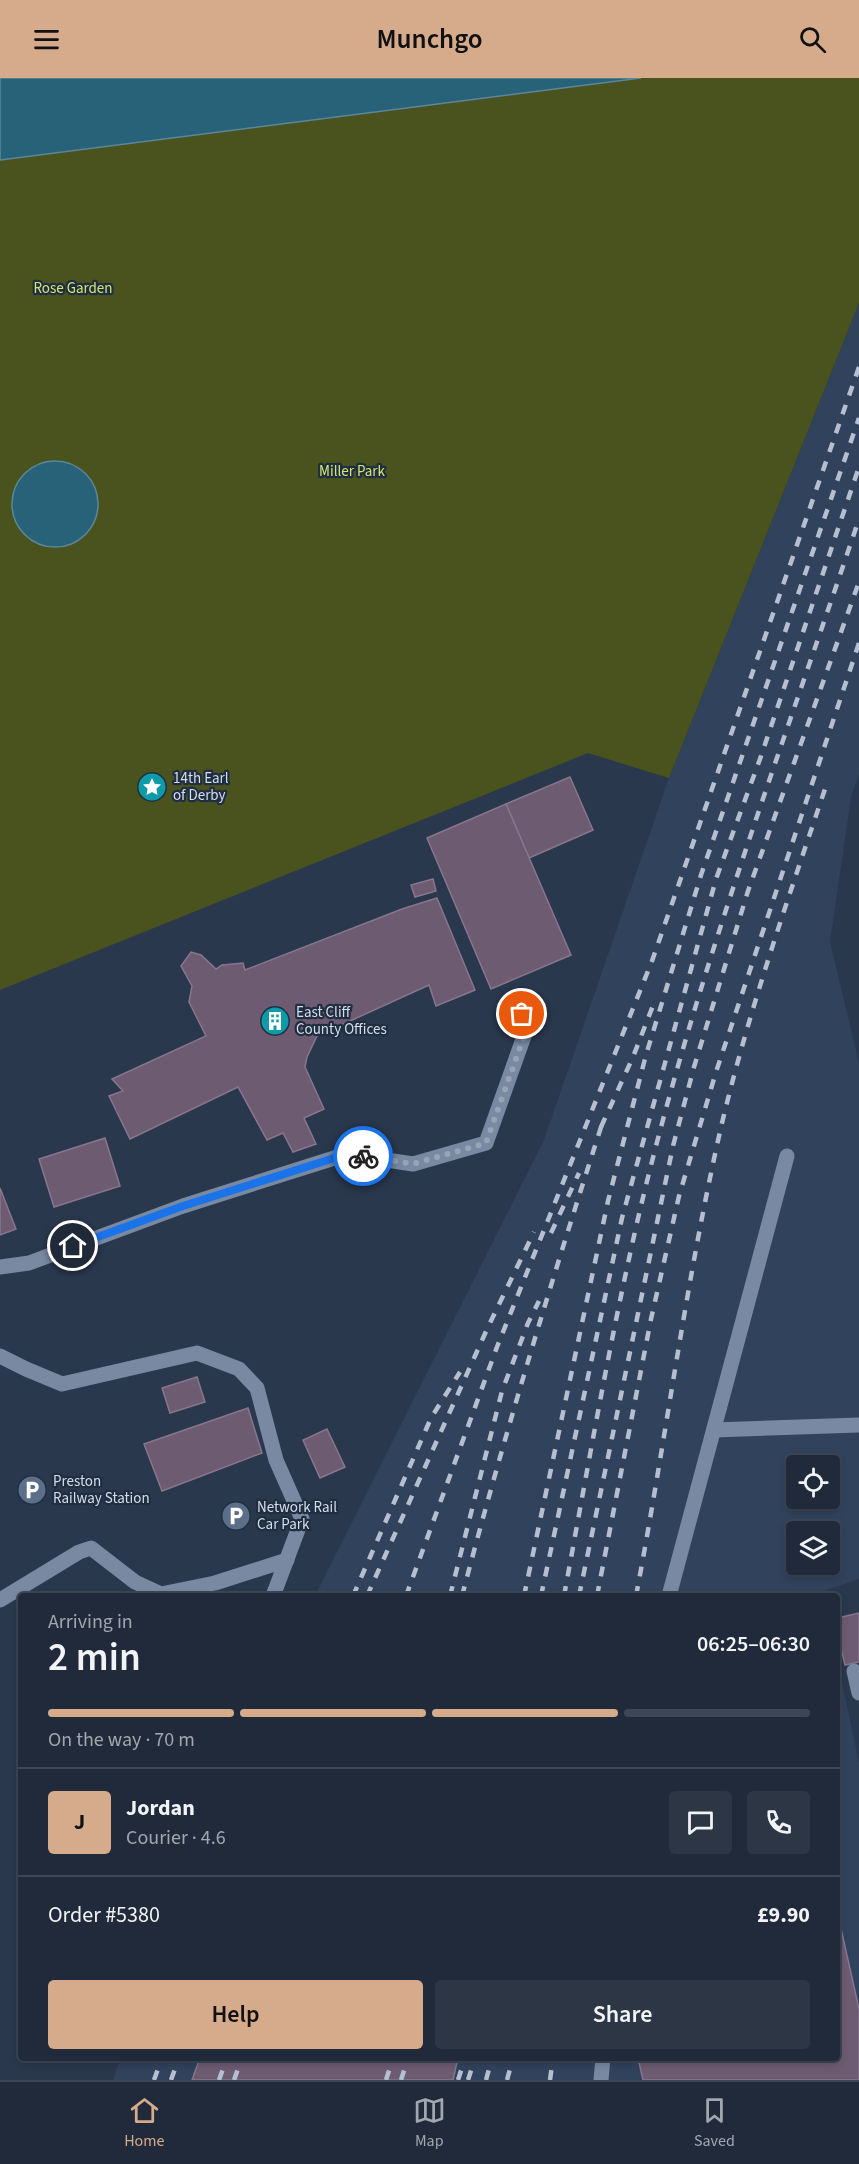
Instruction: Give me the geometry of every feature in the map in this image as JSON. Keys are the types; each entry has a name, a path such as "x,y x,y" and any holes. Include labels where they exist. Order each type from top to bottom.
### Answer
{"street":[{"path":"0,1267 28,1263 183,1206 347,1154 413,1164 486,1143 528,1025 516,1004"},
{"path":"670,1593 787,1156"},
{"path":"0,1356 26,1370 62,1384 196,1353 239,1369 257,1388 276,1461 302,1519 274,1593"},
{"path":"714,1430 859,1425"},
{"path":"0,1600 78,1552 91,1548 135,1582 159,1593"},
{"path":"166,1593 215,1582 286,1560"},
{"path":"854,1671 859,1694"},
{"path":"601,2080 603,2061"}],"shaded area":[{"path":"0,78 641,78 0,160"},
{"path":"859,303 859,774 851,797 830,942 859,1063 859,1579 823,1591 823,1593 317,1593 544,1140 669,778"},
{"path":"55,461 79,468 91,480 98,504 91,528 79,540 55,547 31,540 19,528 12,504 19,480 31,468"},
{"path":"840,1674 859,1762 859,2080 113,2080 120,2061 840,2061"}],"green space":[{"name":"Miller Park","path":"641,78 859,78 859,303 669,778 588,753 0,990 0,160"}],"building":[{"path":"570,777 593,830 529,858 506,804"},
{"path":"506,804 571,955 491,989 427,838"},
{"path":"433,879 436,891 415,897 411,885"},
{"name":"East Cliff County Offices","path":"437,898 475,990 436,1006 429,985 317,1036 305,1067 324,1109 304,1118 316,1144 293,1152 283,1133 267,1140 238,1087 130,1139 109,1096 123,1091 112,1079 206,1036 189,1002 192,986 181,966 191,952 201,955 216,969 222,965 243,963 245,970 402,909"},
{"path":"105,1138 120,1186 54,1207 39,1159"},
{"path":"0,1188 16,1229 0,1235"},
{"path":"197,1377 205,1402 170,1413 162,1388"},
{"path":"248,1408 262,1453 162,1491 144,1444"},
{"path":"327,1429 345,1467 320,1478 303,1440"},
{"path":"859,1613 859,1662 845,1665 840,1644 840,1617"},
{"path":"840,1924 859,2009 859,2080 643,2080 639,2061 840,2061"},
{"path":"199,2061 457,2061 453,2080 192,2080"}],"railway":[{"path":"407,1593 497,1347 652,961 859,367"},
{"path":"525,1593 608,1201 646,1055 701,875 859,418"},
{"path":"542,1593 622,1218 716,879 760,759 859,467"},
{"path":"565,1593 619,1306 662,1122 742,862 859,519"},
{"path":"580,1593 673,1146 694,1067 748,891 859,582"},
{"path":"598,1593 651,1319 679,1196 716,1072 859,643"},
{"path":"637,1593 687,1300 722,1123 757,997 825,789"},
{"path":"601,1127 633,1057 654,1003"},
{"path":"463,1593 529,1358 603,1121"},
{"path":"551,1233 579,1173"},
{"path":"368,1593 488,1327 534,1232"},
{"path":"451,1593 502,1391 528,1323 539,1301"},
{"path":"354,1593 431,1418 460,1372"},
{"path":"154,2080 161,2061"},
{"path":"171,2080 178,2061"},
{"path":"219,2080 226,2061"},
{"path":"234,2080 241,2061"},
{"path":"386,2080 392,2061"},
{"path":"401,2080 407,2061"},
{"path":"458,2080 464,2061"},
{"path":"468,2080 474,2061"},
{"path":"486,2080 491,2061"},
{"path":"507,2080 512,2061"},
{"path":"550,2080 553,2061"}],"way so far":[{"path":"363,1156 413,1164 486,1143 528,1025 522,1014"}],"place":[{"name":"14th Earl of Derby","path":"152,787"},
{"name":"East Cliff County Offices","path":"275,1021"},
{"name":"Preston Railway Station","path":"32,1490"},
{"name":"Network Rail Car Park","path":"236,1516"}],"route":[{"path":"73,1246 183,1206 347,1154 363,1156"}],"park label":[{"name":"Rose Garden","path":"73,288"}]}
